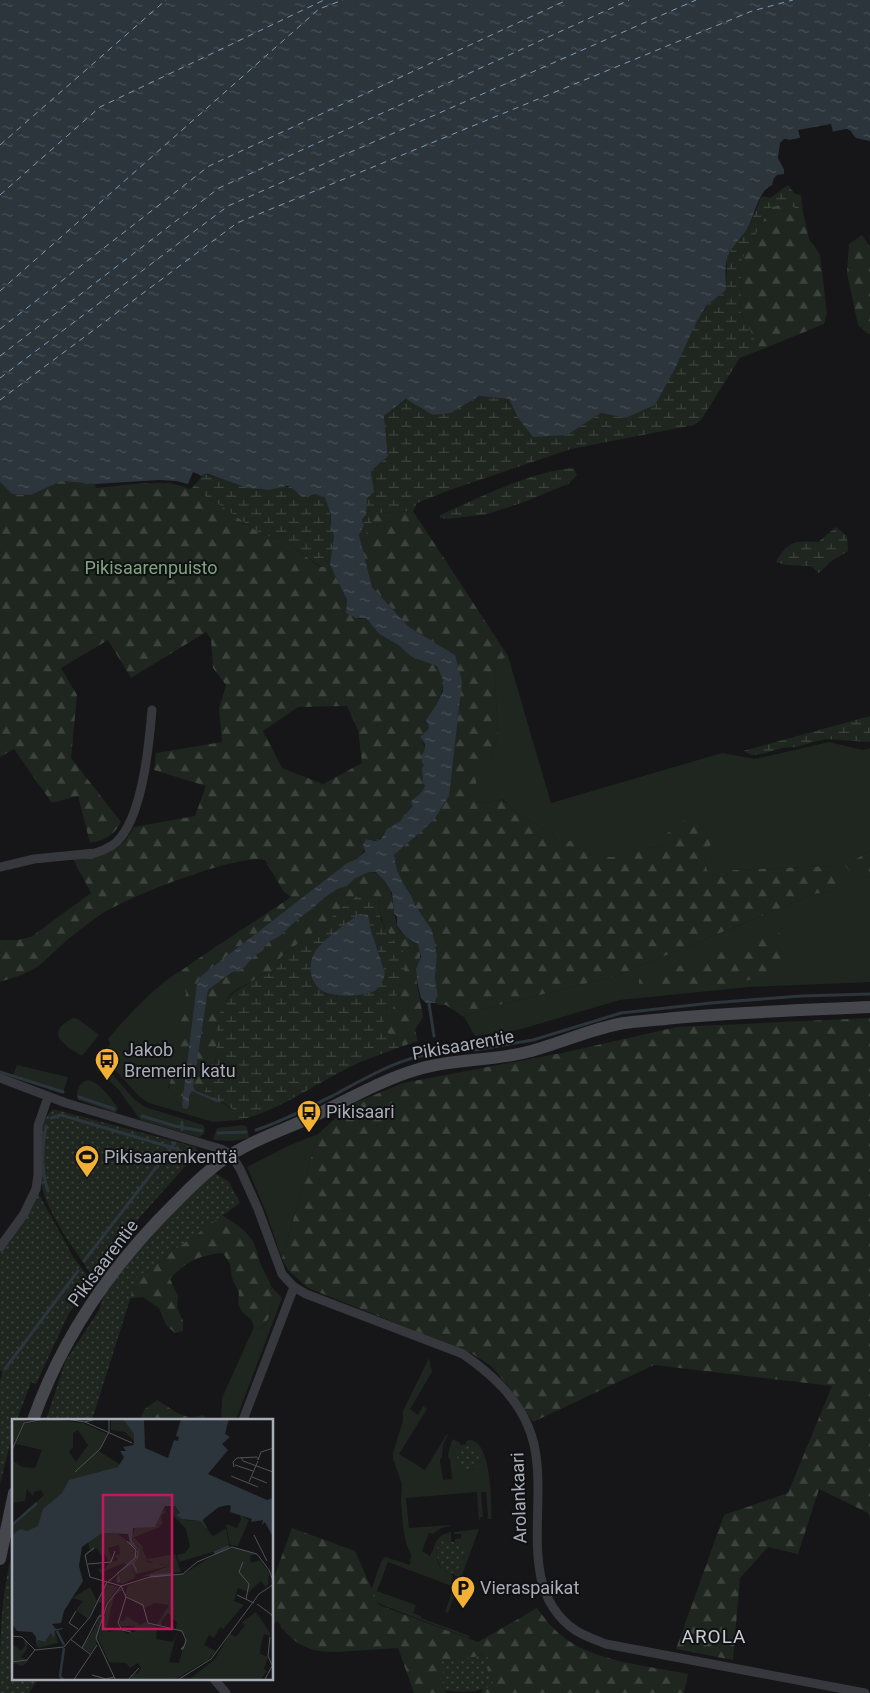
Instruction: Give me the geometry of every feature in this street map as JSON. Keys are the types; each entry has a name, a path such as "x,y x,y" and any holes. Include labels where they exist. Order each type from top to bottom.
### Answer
{"street":[{"path":"0,867 34,859 95,853 103,851 116,843 125,831 139,794 147,758 152,710"},
{"name":"Pikisaarentie","path":"33,1419 52,1372 77,1326 117,1267 165,1212 213,1166 231,1154 396,1076 430,1066 493,1059 523,1053 598,1029 626,1023 734,1013 870,1007"},
{"path":"0,1078 48,1097 129,1123 221,1149 231,1154 258,1209 282,1274 294,1288 243,1419"},
{"path":"0,1247 24,1214 36,1189 38,1126 48,1097"},
{"name":"Arolankaari","path":"294,1288 463,1354 484,1369 503,1387 528,1426 536,1456 538,1476 538,1554 542,1584 555,1611 575,1630 606,1644 865,1693"},
{"path":"0,1559 3,1529 12,1500"},
{"path":"215,1680 226,1693"}],"green space":[{"path":"788,185 795,194 801,195 803,212 785,203 770,208 739,265 742,287 740,311 760,350 740,358 701,420 694,425 571,449 447,491 417,503 413,511 376,513 361,544 359,535 364,524 362,520 365,517 367,498 374,491 371,471 388,456 384,416 407,399 433,415 451,413 479,396 509,399 518,418 567,435 601,413 626,418 655,405 706,306 726,290 727,258 734,245 748,228 762,196 770,198"},
{"path":"785,203 803,212 809,239 820,255 827,314 824,324 760,350 740,311 742,287 739,265 770,208"},
{"path":"862,235 870,247 870,334 858,325 847,273 849,244"},
{"path":"573,468 577,475 568,484 524,502 488,514 448,519 440,518 440,515 505,486 539,474"},
{"path":"204,474 260,490 291,487 310,497 316,494 321,496 330,507 331,526 334,536 330,565 321,567 285,541 261,534 192,488"},
{"name":"Pikisaarenpuisto","path":"61,481 95,484 96,488 157,483 192,488 261,534 285,541 320,567 330,565 347,600 348,614 359,619 366,618 379,634 398,645 412,657 435,664 443,679 441,694 426,722 429,728 420,737 424,747 424,789 410,811 378,840 367,839 365,848 359,857 347,863 201,976 197,984 182,1104 174,1101 169,1096 169,1092 186,993 182,982 182,970 291,897 284,892 265,860 231,863 182,878 113,907 79,931 38,966 0,982 0,940 17,940 31,937 91,893 73,859 93,857 109,852 123,843 134,827 195,816 206,786 154,770 156,753 222,742 219,709 226,685 213,668 211,639 206,632 131,678 108,640 61,668 77,695 71,758 121,822 112,834 100,840 90,843 78,796 52,803 14,749 0,757 0,482 12,494 31,495","holes":["347,706 358,730 362,763 323,784 282,768 263,731 298,707"]},
{"path":"413,511 508,656 494,663 498,736 489,761 476,774 476,801 487,803 501,799 516,812 553,835 559,845 575,839 594,847 595,857 620,857 636,838 644,839 646,848 662,846 668,833 675,825 684,820 699,816 714,838 704,856 707,871 724,877 733,870 831,866 836,885 834,891 814,894 616,976 483,1009 464,1017 446,1005 435,1003 438,997 435,977 437,955 432,930 403,883 397,870 394,855 433,821 455,655 409,627 372,587 361,544 375,513"},
{"path":"836,527 847,536 848,551 830,562 819,573 811,566 786,565 776,562 785,549 793,543 818,542"},
{"path":"508,656 551,803 722,753 755,759 829,742 863,750 870,748 870,851 845,865 866,878 870,876 870,982 749,987 620,1000 518,1030 475,1036 464,1017 483,1009 616,976 814,894 833,891 831,866 733,870 724,877 706,871 704,856 662,846 646,848 620,857 595,857 559,845 553,835 516,812 502,799 487,803 476,801 476,774 489,761 498,736 494,662"},
{"path":"870,716 870,742 825,739 762,754 752,755 743,751"},
{"path":"870,851 870,876 866,878 852,875 845,865"},
{"path":"369,872 378,873 385,878 392,895 400,931 417,943 420,948 416,977 423,1017 415,1030 418,1041 403,1046 389,1035 383,1024 385,1017 393,1008 399,987 404,978 403,951 393,940 386,928 378,901 361,893 336,912 323,927 310,934 281,957 272,973 262,974 229,996 224,1008 216,1058 208,1085 203,1094 193,1088 192,1084 208,990 231,973 244,968 253,957 262,951 267,943 280,936 324,898"},
{"path":"361,893 373,895 378,901 381,920 396,944 403,951 405,956 404,978 399,987 393,1008 385,1017 383,1024 389,1035 403,1046 355,1065 269,1110 240,1120 235,1111 230,1107 219,1100 203,1094 210,1081 215,1063 217,1028 222,1007 230,996 239,989 262,974 272,973 281,957 310,934 323,927 336,912","holes":["368,915 385,973 377,989 349,996 333,995 321,990 316,983"]},
{"path":"780,933 783,973 694,988 639,988 639,979"},
{"path":"182,970 182,982 186,993 175,1069 168,1087 174,1101 182,1104 184,1108 189,1103 192,1091 221,1102 239,1114 240,1120 213,1122 149,1103 140,1097 102,1056 110,1044 108,1039 124,1021 163,983"},
{"path":"73,1018 78,1019 99,1035 82,1056 64,1044 58,1034 59,1029"},
{"path":"870,1018 870,1519 868,1513 819,1489 798,1554 768,1547 740,1578 733,1660 676,1649 724,1515 788,1493 832,1386 654,1365 533,1422 509,1387 491,1366 471,1353 308,1288 288,1270 282,1259 318,1134 350,1105 403,1083 562,1053 677,1027"},
{"path":"97,1063 104,1065 134,1099 145,1107 203,1125 205,1128 204,1134 199,1137 143,1121 118,1089 96,1069"},
{"path":"17,1065 68,1077 63,1093 13,1075"},
{"path":"88,1080 101,1087 109,1096 118,1108 115,1113 78,1100 78,1088"},
{"path":"53,1109 196,1147 198,1152 90,1273 56,1220 42,1186 40,1173 41,1133 45,1119"},
{"path":"244,1125 247,1127 249,1138 232,1141 213,1139 217,1128"},
{"path":"318,1134 282,1259 267,1215 247,1167 288,1146"},
{"path":"215,1173 229,1182 240,1203 137,1277 92,1419 46,1419 65,1362 99,1310 105,1293 139,1249 178,1207"},
{"path":"36,1189 74,1258 91,1281 68,1315 36,1384 31,1382 17,1419 12,1419 12,1436 0,1484 0,1381 3,1372 0,1370 0,1247"},
{"path":"216,1211 240,1227 249,1235 254,1243 261,1265 271,1286 273,1298 270,1315 260,1329 254,1327 251,1319 242,1312 238,1303 239,1293 232,1278 230,1264 223,1253 207,1255 187,1263 170,1279 178,1296 177,1308 183,1321 183,1331 175,1333 166,1325 159,1308 143,1297 123,1299 128,1278"},
{"path":"271,1286 282,1298 236,1419 221,1419 222,1398 254,1327 260,1329 265,1325 272,1309"},
{"path":"429,1358 432,1372 410,1409 418,1415 423,1406 427,1409 399,1454 425,1470 448,1434 443,1445 440,1460 443,1480 452,1479 450,1459 448,1458 449,1448 453,1439 461,1445 458,1453 460,1464 469,1471 474,1469 468,1444 465,1443 468,1440 476,1442 482,1449 489,1472 492,1519 487,1518 486,1492 481,1492 483,1517 480,1517 479,1522 477,1492 406,1498 409,1528 451,1525 441,1528 433,1534 429,1533 422,1551 430,1556 439,1538 451,1532 451,1542 446,1540 438,1547 438,1563 442,1569 453,1577 451,1583 457,1585 459,1583 448,1613 445,1612 454,1587 388,1562 377,1591 416,1605 413,1613 421,1616 421,1618 470,1636 468,1638 382,1605 376,1601 371,1590 381,1562 385,1557 410,1565 411,1555 406,1543 403,1527 402,1484 393,1459 393,1453 403,1421 403,1411"},
{"path":"157,1400 178,1414 190,1417 203,1415 206,1419 140,1419 145,1409"},
{"path":"468,1444 477,1448 480,1459 477,1467 469,1471 459,1464 457,1457 461,1445"},
{"path":"292,1528 355,1551 379,1605 478,1642 537,1608 550,1625 562,1636 579,1647 624,1662 688,1674 684,1693 480,1693 488,1675 487,1668 490,1661 484,1653 475,1657 442,1661 444,1675 442,1689 447,1693 414,1693 398,1648 328,1652 309,1648 292,1639 277,1621 274,1623 274,1577"},
{"path":"479,1529 461,1578 455,1576 453,1573 464,1558 460,1545 455,1542 455,1539 461,1538 461,1534 454,1534 454,1532"},
{"path":"444,1540 458,1543 464,1551 461,1564 451,1574 442,1570 438,1558 438,1546"},
{"path":"12,1554 12,1680 37,1680 29,1693 0,1693 3,1601"},
{"path":"485,1653 490,1661 487,1671 493,1683 490,1686 470,1691 454,1692 442,1690 444,1675 441,1668 442,1661 475,1657"}],"water":[{"path":"0,0 870,0 870,141 856,138 847,129 790,140 784,139 778,158 784,169 784,174 777,175 772,185 760,197 748,227 728,256 726,290 706,306 655,405 626,418 601,413 567,435 533,437 518,418 509,399 479,396 451,413 433,415 406,399 384,416 388,456 371,471 374,492 367,498 366,515 362,520 364,525 359,535 372,587 409,627 455,655 462,681 449,796 433,821 394,855 397,870 403,883 432,930 437,955 435,977 438,997 435,1003 426,1003 421,998 416,969 421,956 418,944 406,937 397,925 392,893 385,881 376,872 369,872 324,898 280,936 267,943 262,951 253,957 244,968 231,973 208,990 193,1087 196,1091 221,1102 216,1102 192,1091 187,1109 183,1108 182,1104 197,983 201,976 347,863 365,852 363,845 366,839 375,841 381,839 387,829 400,821 413,806 411,802 420,794 425,785 423,783 422,768 424,765 422,763 422,754 425,744 420,737 429,728 426,720 443,691 443,680 437,666 412,657 398,645 379,634 366,618 356,618 346,613 347,600 330,565 334,536 331,527 331,514 325,498 316,494 306,497 301,496 291,487 287,486 268,490 248,488 208,474 202,476 193,472 188,484 159,480 95,484 61,481 31,495 12,494 0,482"},
{"path":"359,914 368,915 385,973 383,980 376,990 364,994 348,996 326,993 317,986 312,977 311,961 313,956 319,947 336,931"}],"pier":[{"path":"831,124 833,132 847,129 851,131 856,141 847,132 790,143 785,141 781,158 787,168 785,176 784,169 778,158 780,143 784,139 800,138 798,130"}],"waterway":[{"path":"475,1050 533,1040 621,1013 801,996 870,994"},
{"path":"429,1004 434,1036"},
{"path":"256,1130 296,1114 393,1065 423,1055 454,1052"},
{"path":"0,1072 63,1092"},
{"path":"79,1097 114,1109"},
{"path":"51,1118 61,1115 177,1149 184,1154"},
{"path":"142,1116 175,1126 202,1131"},
{"path":"182,1122 182,1130"},
{"path":"46,1126 43,1159 44,1176 48,1191"},
{"path":"218,1133 246,1132"},
{"path":"84,1261 175,1143"},
{"path":"5,1369 78,1271"}],"ferry route":[{"path":"0,145 166,0"},
{"path":"0,195 100,107 324,0"},
{"path":"0,291 319,9 343,0"},
{"path":"0,329 209,166 567,0"},
{"path":"0,356 219,188 629,0"},
{"path":"0,378 228,206 696,0"},
{"path":"0,400 237,223 752,11 793,0"}],"place":[{"name":"Jakob Bremerin katu","path":"107,1081"},
{"name":"Pikisaari","path":"309,1133"},
{"name":"Pikisaarenkenttä","path":"87,1178"},
{"name":"Vieraspaikat","path":"463,1609"}],"district":[{"name":"AROLA","path":"714,1636"}]}
